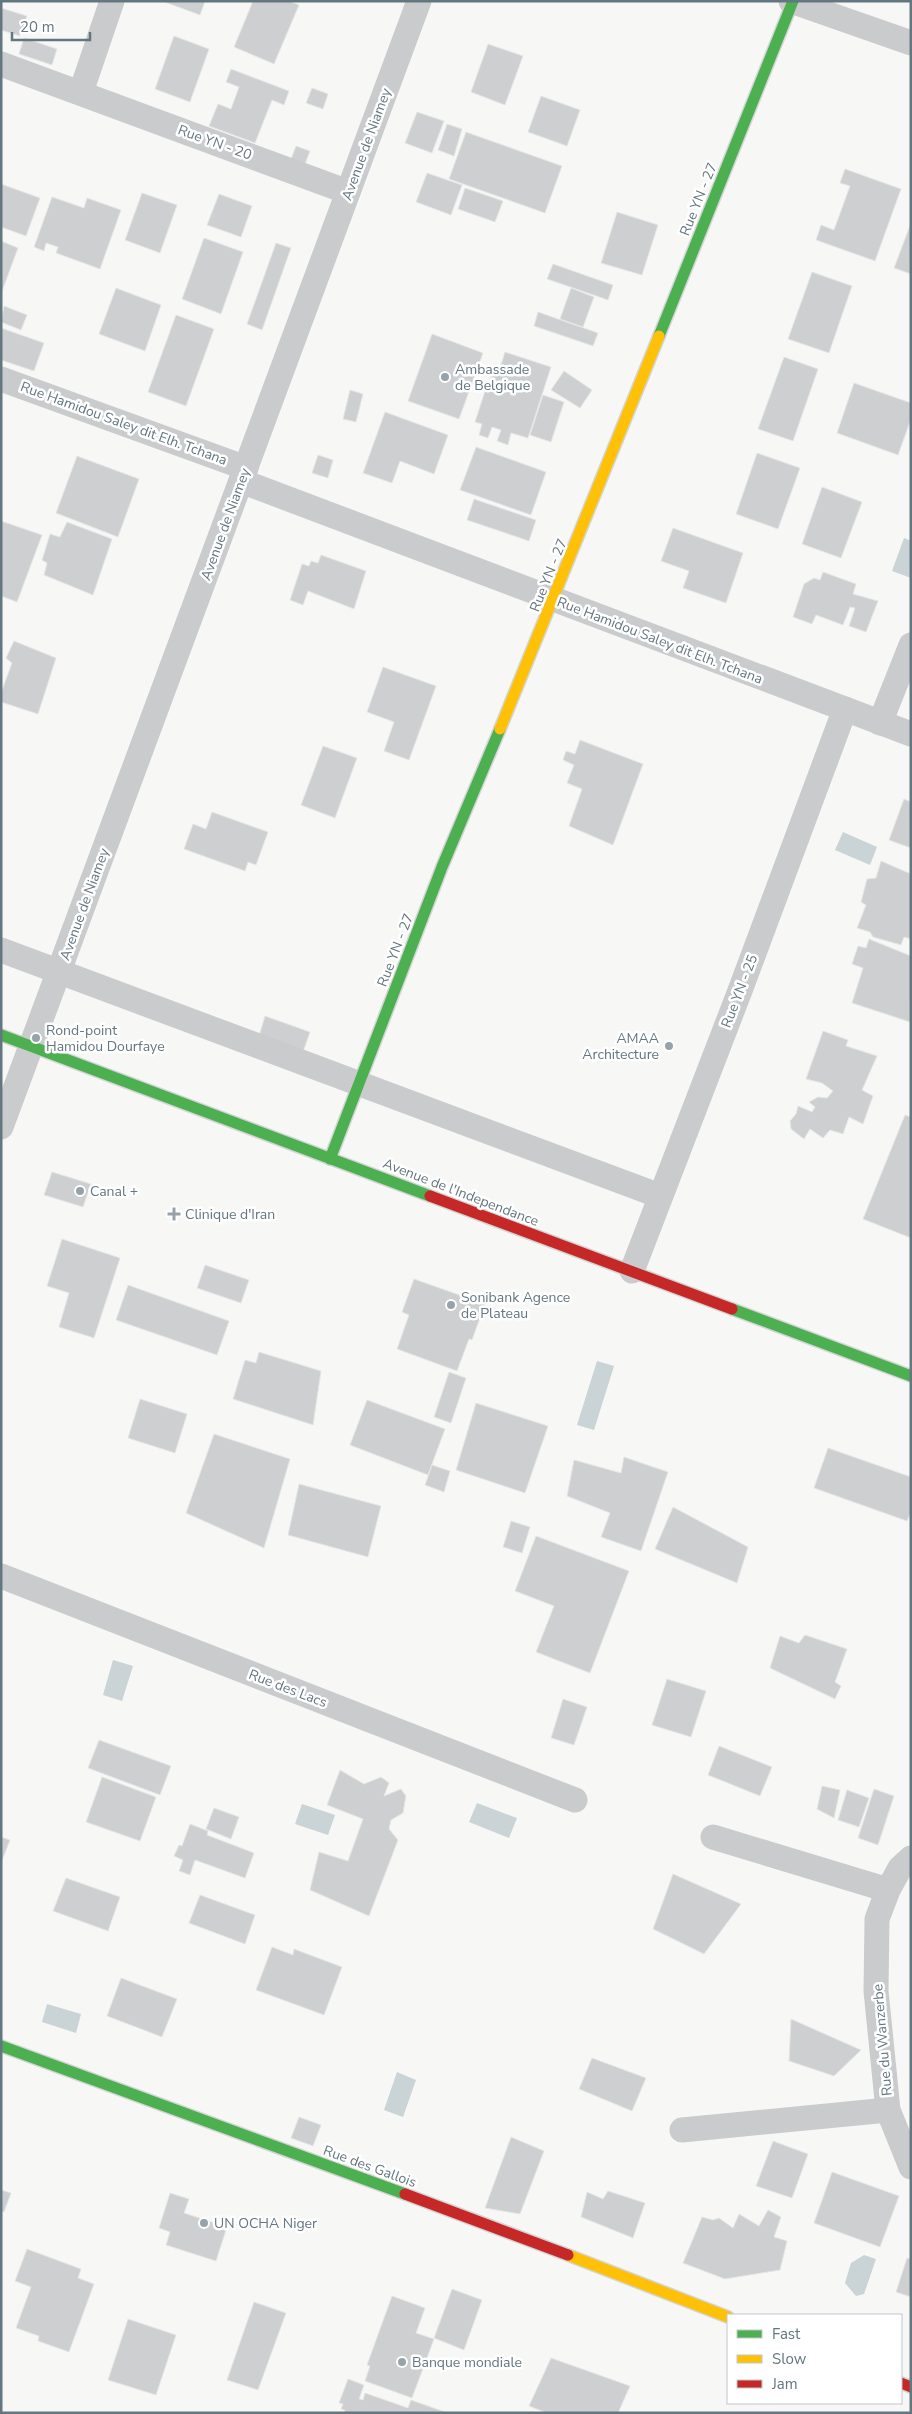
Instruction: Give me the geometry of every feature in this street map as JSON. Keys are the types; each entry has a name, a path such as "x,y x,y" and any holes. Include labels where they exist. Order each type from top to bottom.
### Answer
{"main road":[{"name":"Rue YN - 27","path":"330,1159 442,867 554,600 792,2"},
{"name":"Avenue de l'Independance","path":"1,1035 911,1376"},
{"name":"Rue des Gallois","path":"1,2046 544,2246 727,2317"}],"street":[{"path":"81,92 112,1"},
{"name":"Avenue de Niamey","path":"1,1127 419,1"},
{"path":"792,2 911,42"},
{"name":"Rue YN - 20","path":"1,64 348,192"},
{"name":"Rue Hamidou Saley dit Elh. Tchana","path":"1,379 243,474 554,600 911,734"},
{"path":"880,723 911,645"},
{"name":"Rue YN - 25","path":"632,1271 741,988 844,709"},
{"path":"1,950 660,1196"},
{"name":"Rue des Lacs","path":"1,1576 575,1800"},
{"path":"713,1837 888,1890"},
{"name":"Rue du Wanzerbe","path":"911,1858 900,1868 888,1890 877,1919 876,1992 888,2110 911,2167"},
{"path":"682,2130 888,2110"}],"shaded area":[{"path":"904,538 911,541 911,578 892,571"},
{"path":"843,832 877,847 870,865 835,850"},
{"path":"597,1361 614,1366 594,1430 577,1425"},
{"path":"113,1660 133,1666 122,1701 103,1695"},
{"path":"477,1803 517,1818 509,1838 469,1822"},
{"path":"302,1804 335,1815 328,1835 295,1824"},
{"path":"47,2004 81,2014 76,2033 42,2022"},
{"path":"397,2072 416,2080 403,2117 384,2110"},
{"path":"864,2255 876,2259 864,2294 856,2296 845,2283 851,2263"}],"building":[{"path":"162,1 205,1 200,15"},
{"path":"253,1 289,1 299,5 274,64 234,47"},
{"path":"1,8 27,16 20,36 1,30"},
{"path":"174,36 209,49 190,102 155,89"},
{"path":"24,38 57,49 52,65 19,54"},
{"path":"488,44 523,56 505,105 471,92"},
{"path":"231,69 289,91 284,105 272,100 255,143 209,126 218,104 231,109 239,87 226,82"},
{"path":"312,88 328,94 323,109 306,103"},
{"path":"541,96 580,110 567,146 528,132"},
{"path":"417,112 444,121 432,153 405,143"},
{"path":"447,124 462,129 454,156 438,150"},
{"path":"466,132 562,166 545,213 449,179"},
{"path":"296,146 310,151 305,164 291,159"},
{"path":"845,169 901,189 875,261 816,240 821,225 834,230 850,186 840,183"},
{"path":"427,173 462,185 451,215 416,202"},
{"path":"1,184 40,198 26,236 1,227"},
{"path":"465,188 503,201 495,222 458,209"},
{"path":"142,193 177,205 160,253 125,240"},
{"path":"219,194 252,206 241,237 207,225"},
{"path":"52,197 84,208 87,198 121,210 100,269 56,253 58,247 46,243 44,251 34,247"},
{"path":"617,212 658,225 642,275 601,263"},
{"path":"911,223 911,274 894,268"},
{"path":"204,238 243,252 221,314 182,299"},
{"path":"1,241 18,248 1,294"},
{"path":"276,243 291,248 262,330 247,324"},
{"path":"553,264 613,285 608,300 547,279"},
{"path":"812,272 852,286 829,353 788,339"},
{"path":"116,288 161,305 145,351 99,334"},
{"path":"571,288 594,297 583,327 560,319"},
{"path":"4,306 27,315 21,330 1,322"},
{"path":"538,312 598,333 593,346 534,326"},
{"path":"176,315 214,329 186,406 148,392"},
{"path":"1,328 44,343 34,371 1,360"},
{"name":"Ambassade de Belgique","path":"432,334 483,353 459,419 408,401"},
{"path":"505,352 551,367 528,438 511,433 508,445 497,441 501,430 492,427 488,438 479,435 482,424 475,422 486,388 493,390 495,386 488,384 494,366 500,368"},
{"path":"784,357 818,369 793,441 758,429"},
{"path":"564,371 592,390 580,408 551,390"},
{"path":"854,383 911,403 911,419 898,455 837,433"},
{"path":"350,390 363,394 356,422 343,419"},
{"path":"543,395 564,402 551,442 530,435"},
{"path":"385,412 448,435 434,474 400,461 392,483 363,473"},
{"path":"476,447 546,472 531,515 460,490"},
{"path":"757,453 800,468 778,529 736,514"},
{"path":"318,455 333,460 328,478 312,473"},
{"path":"77,456 139,479 118,537 56,513"},
{"path":"822,487 862,502 841,558 802,544"},
{"path":"474,499 536,520 529,541 467,520"},
{"path":"1,521 42,535 17,602 1,596"},
{"path":"67,522 112,539 93,595 44,575 47,563 42,560 50,534 60,537"},
{"path":"673,528 743,553 726,603 683,588 689,571 661,561"},
{"path":"321,555 366,571 354,609 308,591 303,605 290,600 302,564 309,566 311,561 318,563"},
{"path":"823,572 856,584 853,594 878,601 866,632 849,626 855,608 850,607 843,625 816,615 812,624 793,617 804,584 814,578 820,580"},
{"path":"14,641 56,658 38,714 1,702 1,693 12,663 6,658"},
{"path":"383,667 436,686 409,760 384,751 394,722 367,712"},
{"path":"580,740 643,764 613,845 569,826 582,789 567,783 574,765 563,760 566,751 575,754"},
{"path":"323,746 357,758 335,818 301,805"},
{"path":"904,799 911,802 911,848 889,840"},
{"path":"212,812 268,832 256,865 248,862 245,871 184,849 193,824 206,829"},
{"path":"881,861 911,874 911,939 904,937 901,945 873,937 870,932 857,928 866,905 861,902 867,879 876,878"},
{"path":"869,939 911,956 910,1022 852,1003 863,968 852,964 858,946 866,948"},
{"path":"265,1016 310,1032 303,1052 259,1036"},
{"path":"823,1031 848,1040 846,1046 877,1056 862,1090 873,1096 863,1124 849,1117 843,1134 830,1130 823,1138 810,1129 804,1139 791,1129 790,1121 796,1114 798,1106 812,1112 815,1107 809,1102 818,1097 827,1098 833,1091 822,1083 806,1079"},
{"path":"905,1115 911,1117 911,1238 863,1219"},
{"path":"52,1172 91,1184 83,1207 44,1195"},
{"path":"62,1239 120,1258 94,1338 59,1327 69,1293 47,1286"},
{"path":"205,1265 249,1280 241,1303 197,1288"},
{"path":"414,1279 485,1304 472,1340 469,1339 457,1371 397,1349 409,1315 402,1312"},
{"path":"128,1285 229,1321 217,1355 116,1320"},
{"path":"259,1352 321,1371 313,1425 233,1399 245,1360 256,1363"},
{"path":"449,1372 466,1378 451,1423 434,1417"},
{"path":"140,1399 187,1414 175,1453 128,1438"},
{"path":"367,1400 445,1429 428,1475 350,1445"},
{"path":"476,1403 548,1426 525,1493 456,1470"},
{"path":"214,1434 290,1459 264,1548 186,1513"},
{"path":"828,1448 911,1477 911,1512 907,1521 814,1488"},
{"path":"624,1457 668,1472 641,1551 601,1537 610,1513 567,1496 574,1460 621,1473"},
{"path":"432,1465 450,1471 444,1492 425,1485"},
{"path":"299,1484 381,1506 368,1557 288,1535"},
{"path":"673,1507 748,1547 737,1583 655,1549"},
{"path":"511,1521 530,1527 522,1553 503,1547"},
{"path":"536,1536 629,1571 590,1673 536,1652 554,1606 515,1591"},
{"path":"805,1635 847,1649 835,1682 841,1686 835,1699 770,1668 780,1636 799,1643"},
{"path":"667,1679 706,1691 691,1737 652,1725"},
{"path":"563,1699 587,1707 574,1745 551,1738"},
{"path":"99,1740 171,1766 160,1795 88,1768"},
{"path":"719,1746 772,1767 760,1796 708,1775"},
{"path":"340,1770 364,1784 381,1777 389,1783 384,1796 401,1789 406,1796 403,1813 391,1820 389,1829 398,1840 369,1916 310,1890 319,1852 348,1861 363,1819 327,1805"},
{"path":"102,1777 156,1797 140,1841 86,1822"},
{"path":"822,1786 840,1790 834,1818 817,1809"},
{"path":"874,1789 894,1796 878,1845 858,1838"},
{"path":"847,1790 869,1798 859,1827 838,1820"},
{"path":"214,1808 239,1817 231,1839 206,1829"},
{"path":"190,1824 208,1831 207,1835 254,1853 245,1878 195,1860 190,1875 179,1871 183,1860 174,1856 179,1845 182,1846"},
{"path":"1,1837 10,1840 1,1863"},
{"path":"673,1874 741,1904 704,1954 653,1929"},
{"path":"66,1878 120,1897 108,1931 53,1911"},
{"path":"200,1895 255,1915 245,1944 189,1923"},
{"path":"272,1947 293,1955 294,1949 342,1967 324,2015 256,1990"},
{"path":"121,1978 177,1999 162,2037 107,2016"},
{"path":"791,2019 861,2050 834,2076 789,2061"},
{"path":"592,2058 646,2078 632,2111 579,2089"},
{"path":"299,2117 321,2125 313,2146 291,2138"},
{"path":"511,2137 544,2151 520,2214 485,2208"},
{"path":"773,2141 808,2154 792,2198 756,2186"},
{"path":"832,2172 899,2196 880,2247 814,2223"},
{"path":"1,2190 11,2193 4,2212 1,2211"},
{"path":"608,2191 645,2203 633,2238 581,2217 587,2192 603,2199"},
{"path":"170,2193 189,2199 184,2213 227,2227 216,2261 166,2245 170,2232 159,2228"},
{"path":"768,2210 781,2217 774,2237 787,2241 780,2270 725,2279 683,2263 702,2217 713,2220 719,2218 733,2228 739,2214 759,2226"},
{"path":"27,2249 81,2269 78,2278 94,2284 69,2352 38,2341 39,2336 16,2328 31,2287 15,2281"},
{"path":"907,2258 911,2259 911,2297 896,2292"},
{"path":"452,2289 482,2300 464,2350 434,2338"},
{"path":"392,2296 425,2308 416,2333 434,2339 412,2398 365,2381 370,2366 367,2365"},
{"path":"254,2302 286,2313 258,2390 227,2380"},
{"path":"128,2319 176,2335 156,2395 108,2380"},
{"path":"551,2358 630,2386 618,2413 547,2413 529,2406"},
{"path":"348,2379 364,2385 359,2399 363,2400 365,2393 408,2408 411,2400 445,2412 344,2413 345,2410 341,2409 343,2404 339,2403"}],"traffic: fast":[{"path":"659,336 793,1"},
{"path":"330,1159 442,867 500,729"},
{"path":"1,1035 430,1196"},
{"path":"732,1309 911,1376"},
{"path":"1,2046 405,2194"}],"traffic: slow":[{"path":"500,729 659,336"},
{"path":"568,2255 727,2317"}],"traffic: jam":[{"path":"430,1196 732,1309"},
{"path":"405,2194 568,2255"},
{"path":"902,2383 911,2387"}],"place":[{"name":"Ambassade de Belgique","path":"445,377"},
{"name":"Rond-point Hamidou Dourfaye","path":"36,1038"},
{"name":"AMAA Architecture","path":"669,1046"},
{"name":"Canal +","path":"80,1191"},
{"name":"Clinique d'Iran","path":"174,1214"},
{"name":"Sonibank Agence de Plateau","path":"451,1305"},
{"name":"UN OCHA Niger","path":"204,2223"},
{"name":"Banque mondiale","path":"402,2362"}]}
